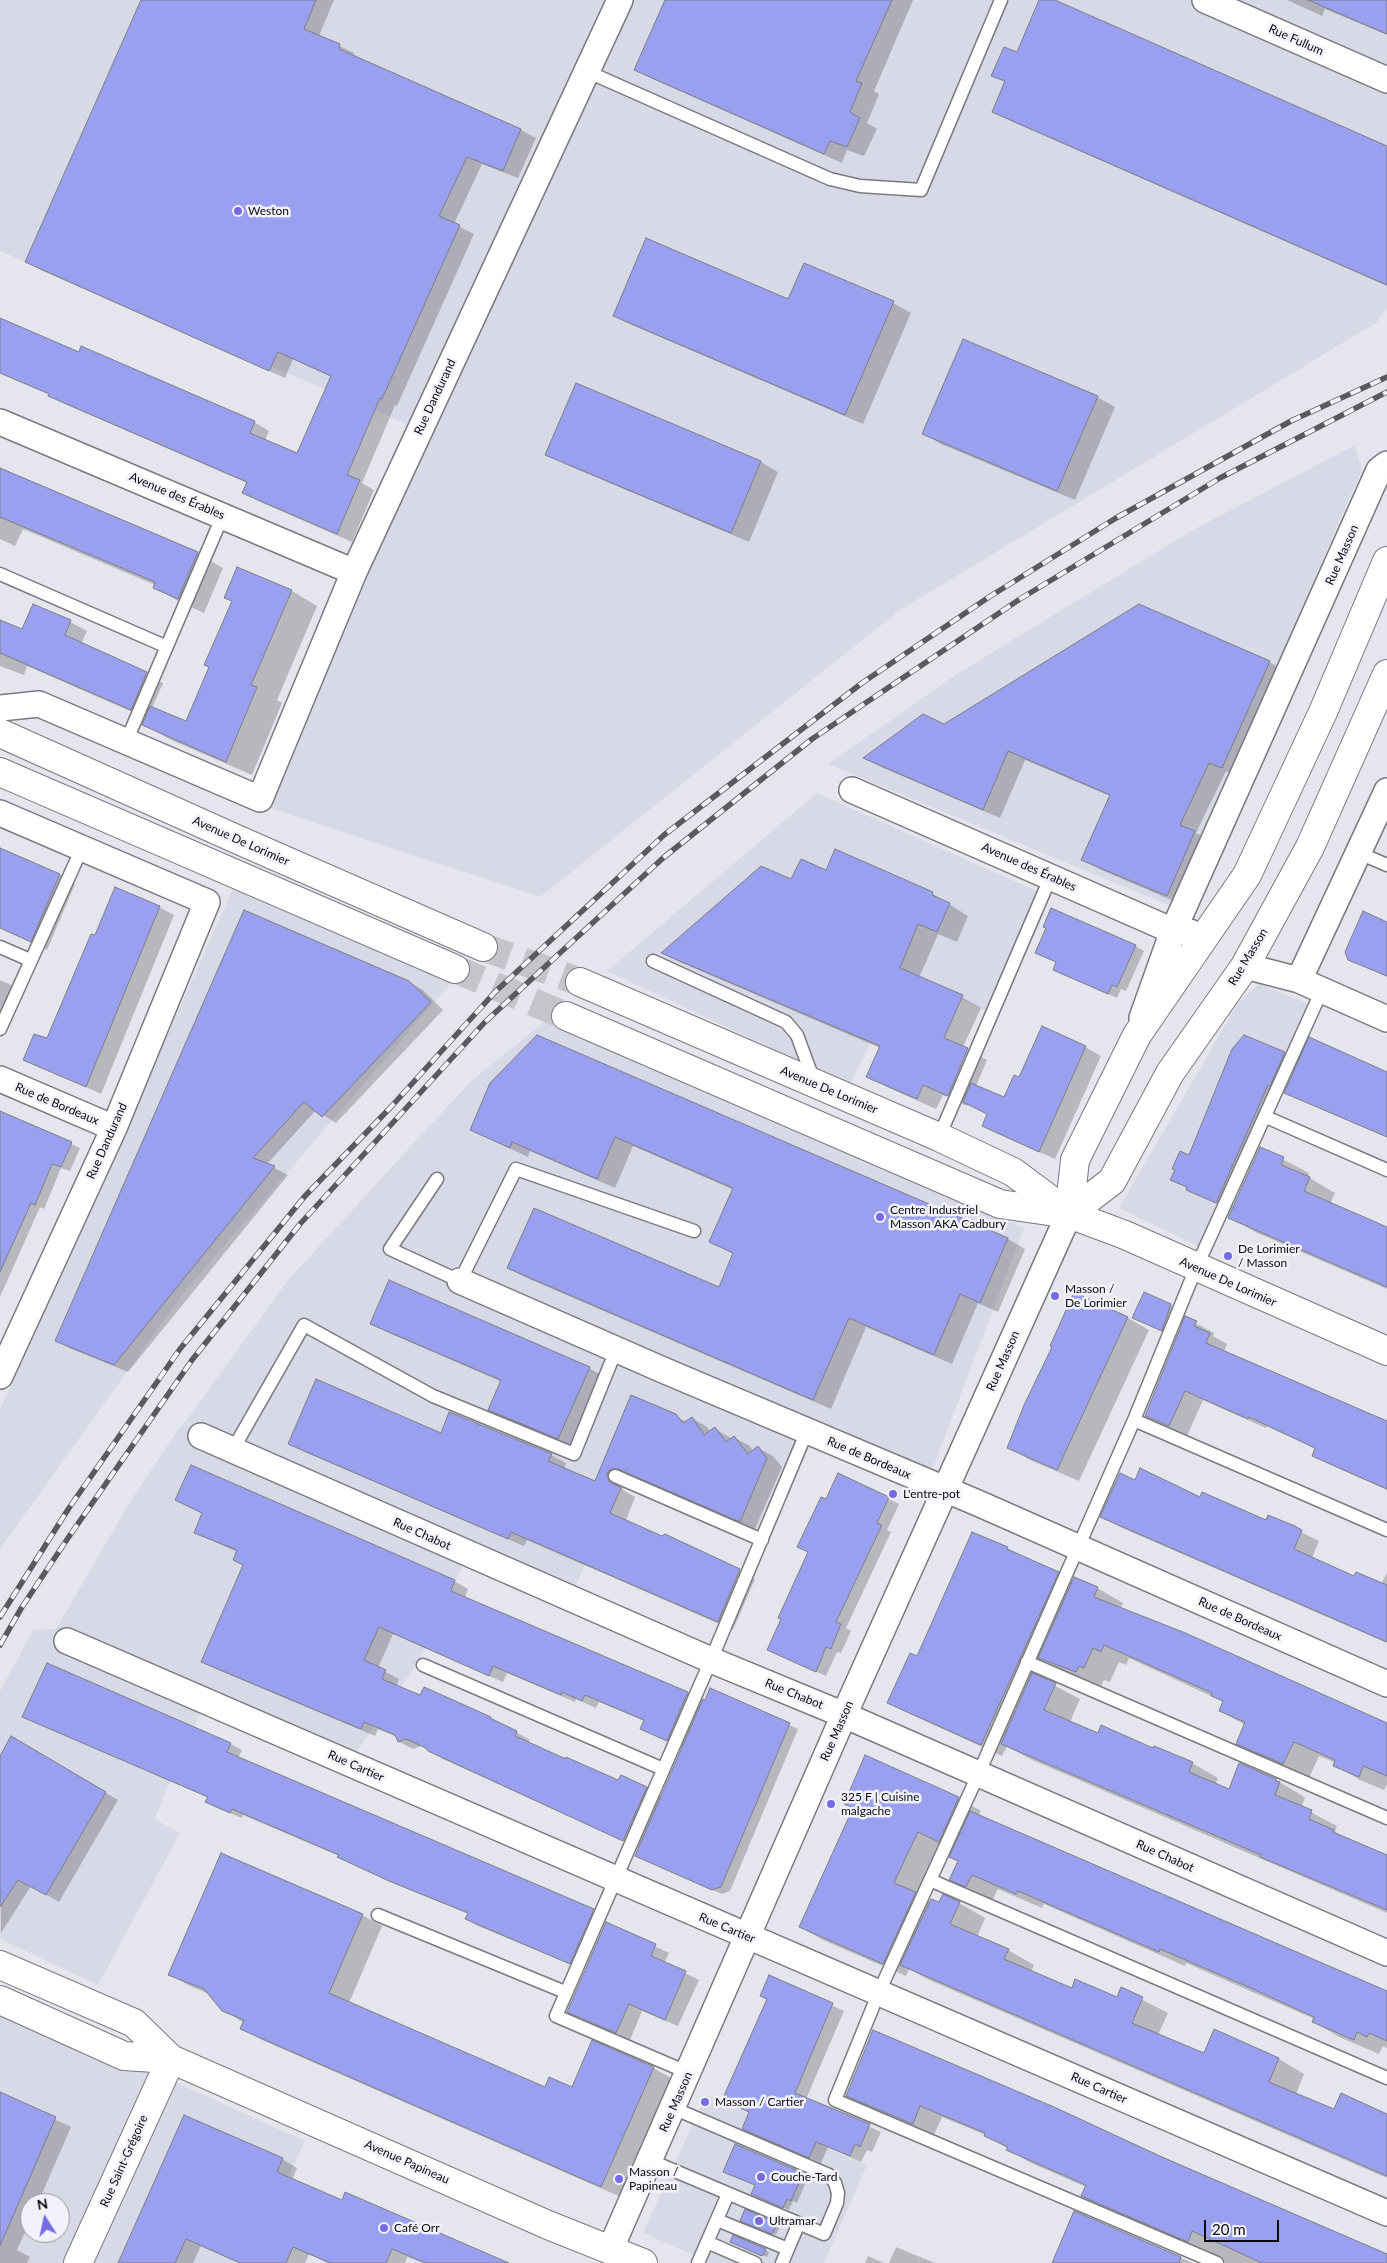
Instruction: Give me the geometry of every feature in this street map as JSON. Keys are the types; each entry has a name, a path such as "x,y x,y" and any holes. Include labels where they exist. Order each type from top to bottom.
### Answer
{"main road":[{"name":"Rue Masson","path":"1069,1214 1075,1160 1137,1035 1247,875 1323,712 1387,561"},
{"name":"Rue Masson","path":"1069,1214 1112,1181 1170,1073 1245,966 1310,847 1387,674"},
{"name":"Avenue De Lorimier","path":"0,733 243,842 483,946"},
{"path":"0,772 455,969"},
{"name":"Avenue De Lorimier","path":"580,982 938,1137 1013,1172 1069,1214"},
{"name":"Avenue De Lorimier","path":"566,1016 1000,1204 1069,1214 1125,1236 1387,1351"},
{"name":"Avenue Papineau","path":"0,1965 134,2023 171,2059"},
{"name":"Avenue Papineau","path":"0,2000 124,2056 171,2059 539,2221 643,2263"},
{"name":"Rue Saint-Grégoire","path":"85,2261 171,2059"}],"street":[{"name":"Rue Dandurand","path":"126,742 260,799 354,572 620,0"},
{"name":"Rue Fullum","path":"1205,0 1387,80"},
{"name":"Avenue des Érables","path":"0,422 354,572"},
{"name":"Rue Masson","path":"1137,1035 1173,931 1379,470 1387,464"},
{"path":"0,708 39,704 126,742"},
{"name":"Avenue des Érables","path":"852,790 1173,931 1207,933"},
{"path":"1299,980 1387,791"},
{"path":"0,814 82,848"},
{"name":"Rue Dandurand","path":"3,1362 114,1128 206,902 82,848"},
{"path":"1245,966 1299,980 1387,1019"},
{"name":"Rue de Bordeaux","path":"0,1079 114,1128"},
{"name":"Rue Masson","path":"610,2250 844,1715 1069,1214"},
{"name":"Rue de Bordeaux","path":"460,1281 616,1350 946,1490 1387,1684"},
{"name":"Rue Chabot","path":"202,1436 232,1451 711,1660 844,1715 1387,1953"},
{"name":"Rue Cartier","path":"67,1641 1387,2213"}],"lane":[{"path":"586,71 830,179 860,186 921,190 1001,0"},
{"path":"126,742 165,646 223,515"},
{"path":"0,574 165,646"},
{"path":"0,1029 82,848"},
{"path":"1359,853 1387,865"},
{"path":"938,1137 1051,876"},
{"path":"0,947 30,960"},
{"path":"653,961 786,1022 797,1035 815,1084"},
{"path":"1217,2263 835,2100 879,1992 978,1775 1076,1547 1134,1420 1196,1268 1322,990"},
{"path":"1266,1117 1387,1170"},
{"path":"437,1179 390,1249 460,1281 516,1169 694,1231"},
{"path":"232,1451 304,1325 433,1396 574,1454 616,1350"},
{"path":"1134,1420 1387,1530"},
{"path":"689,2073 556,2016 711,1660 807,1431"},
{"path":"615,1476 762,1540"},
{"path":"1027,1662 1387,1818"},
{"path":"423,1665 663,1769"},
{"path":"930,1880 1387,2078"},
{"path":"378,1915 565,1992"},
{"path":"649,2160 824,2234 837,2203 838,2193 836,2183 829,2175 673,2108"},
{"path":"698,2263 728,2194"},
{"path":"717,2220 788,2249"},
{"path":"782,2263 799,2224"},
{"path":"707,2242 755,2263"}],"shaded area":[{"path":"0,0 1387,0 1387,308 1376,323 900,610 540,897 270,808 423,431 0,251"},
{"path":"1355,445 1362,469 1173,907 828,764 957,674 1193,530"},
{"path":"817,793 1048,896 994,1014 903,975 850,1085 607,971"},
{"path":"236,882 456,977 185,1291 0,1549 0,1409"},
{"path":"1259,984 1310,1004 1202,1248 1119,1208 1238,1003"},
{"path":"547,1020 1024,1228 928,1481 807,1432 762,1540 622,1479 574,1590 470,1549 420,1659 349,1763 206,1700 154,1819 180,1833 98,1985 0,1939 0,1691 33,1630 56,1629 131,1500 181,1425 183,1425 288,1280 472,1080"},
{"path":"0,2003 305,2141 249,2263 0,2263"},
{"path":"706,2095 867,2165 824,2263 711,2263 643,2233"}],"building":[{"name":"Weston","path":"141,0 316,0 304,29 340,44 339,49 521,129 503,171 467,157 439,216 460,225 382,399 380,398 347,475 360,480 337,534 242,493 247,482 48,396 49,394 0,373 0,318 79,352 81,346 255,421 250,433 297,453 331,376 278,352 269,371 25,262"},
{"path":"665,0 892,0 856,81 862,83 850,112 860,118 847,147 830,141 824,154 634,70"},
{"path":"1039,0 1055,0 1387,146 1387,285 992,112 1005,81 991,76 1004,47 1017,52"},
{"path":"1308,0 1387,0 1387,34"},
{"path":"646,238 788,299 804,263 894,301 845,415 613,316"},
{"path":"963,339 1098,396 1057,491 922,434"},
{"path":"576,383 761,461 731,533 545,455"},
{"path":"0,468 198,552 178,599 153,588 155,582 0,517"},
{"path":"237,567 292,590 251,685 257,687 226,762 142,725 150,706 186,721 209,667 204,665 232,601 224,598"},
{"path":"33,604 71,620 65,635 147,672 131,710 0,653 0,620 22,629"},
{"path":"1139,604 1270,661 1222,768 1209,763 1180,825 1195,831 1167,896 1081,860 1110,795 1008,751 983,810 863,758 923,714 944,724"},
{"path":"0,848 60,874 31,942 0,928"},
{"path":"835,849 933,892 932,895 950,903 937,932 918,924 900,968 963,995 944,1038 968,1048 948,1096 923,1085 917,1099 866,1077 880,1046 661,953 761,866 791,879 801,859 826,870"},
{"path":"115,887 160,906 86,1087 23,1060 34,1034 47,1038 91,934 95,935"},
{"path":"1051,908 1136,945 1117,987 1112,985 1108,994 1053,970 1056,962 1035,953 1046,928 1043,927"},
{"path":"244,910 409,981 431,1002 322,1117 304,1102 253,1158 275,1166 114,1365 55,1341"},
{"path":"1363,911 1387,922 1387,976 1348,960 1345,952"},
{"path":"1042,1026 1086,1046 1039,1152 982,1126 987,1114 963,1102 971,1083 1004,1097 1014,1075 1019,1077"},
{"name":"Centre Industriel Masson AKA Cadbury","path":"537,1035 1008,1238 980,1303 960,1294 934,1355 849,1318 813,1400 507,1268 534,1208 719,1287 733,1253 709,1242 733,1188 615,1137 597,1179 512,1142 510,1148 470,1130 490,1083"},
{"path":"1244,1035 1285,1052 1270,1086 1268,1085 1216,1203 1186,1190 1187,1187 1170,1180 1175,1170 1172,1169 1180,1151 1189,1155 1232,1049"},
{"path":"1309,1037 1387,1072 1387,1137 1284,1093"},
{"path":"0,1111 72,1142 61,1167 52,1164 35,1205 31,1203 0,1272"},
{"path":"1260,1147 1284,1157 1281,1165 1310,1177 1304,1191 1387,1227 1387,1287 1228,1218"},
{"path":"389,1280 590,1367 558,1439 488,1410 501,1380 370,1324"},
{"path":"1074,1292 1128,1317 1057,1470 1007,1448"},
{"path":"1144,1292 1171,1304 1162,1331 1132,1318"},
{"path":"1185,1316 1197,1321 1194,1326 1210,1333 1206,1343 1387,1421 1387,1489 1312,1456 1315,1448 1249,1417 1248,1419 1185,1391 1169,1426 1145,1416"},
{"path":"316,1379 441,1433 449,1412 552,1454 548,1461 595,1481 631,1395 676,1414 683,1423 692,1417 704,1435 715,1427 726,1442 734,1436 748,1454 758,1446 767,1458 740,1522 618,1469 611,1469 607,1473 609,1481 621,1488 610,1513 662,1536 665,1534 740,1569 718,1622 511,1532 508,1539 288,1444"},
{"path":"191,1465 455,1580 451,1591 688,1692 667,1741 640,1729 644,1720 585,1695 582,1701 562,1692 561,1695 493,1666 489,1676 379,1627 364,1660 386,1670 382,1679 420,1695 424,1687 491,1717 517,1731 515,1736 566,1759 566,1757 618,1780 621,1775 647,1787 623,1841 428,1751 426,1748 406,1739 398,1742 395,1735 364,1722 361,1729 201,1662 243,1565 233,1560 237,1550 194,1533 202,1513 175,1500"},
{"path":"1140,1468 1200,1497 1202,1492 1266,1520 1268,1515 1295,1526 1302,1530 1294,1549 1354,1576 1356,1572 1387,1585 1387,1642 1100,1517 1120,1473 1135,1480"},
{"path":"838,1473 889,1497 877,1523 882,1525 836,1622 841,1624 831,1649 826,1647 816,1672 767,1650 781,1619 778,1618 808,1552 797,1547 821,1497 826,1499"},
{"path":"972,1532 1059,1572 981,1745 887,1703 910,1653 917,1656"},
{"path":"1074,1577 1098,1587 1094,1597 1183,1632 1387,1723 1387,1776 1363,1766 1359,1777 1333,1766 1335,1760 1294,1742 1283,1764 1236,1744 1245,1722 1219,1711 1223,1701 1211,1696 1212,1693 1104,1645 1101,1652 1093,1648 1084,1668 1079,1666 1076,1672 1038,1658"},
{"path":"47,1663 231,1743 227,1752 594,1909 570,1964 465,1919 468,1913 389,1881 337,1857 339,1855 232,1809 230,1813 205,1802 208,1797 22,1717"},
{"path":"1032,1673 1056,1683 1044,1710 1098,1733 1101,1725 1153,1748 1154,1746 1193,1762 1189,1772 1229,1789 1239,1763 1276,1779 1276,1781 1280,1782 1275,1795 1312,1810 1309,1819 1334,1830 1333,1832 1387,1855 1387,1910 1001,1744"},
{"path":"710,1688 790,1723 721,1887 712,1890 635,1856 703,1699 705,1700"},
{"path":"11,1736 106,1792 46,1895 18,1880 0,1907 0,1756"},
{"path":"865,1755 959,1797 939,1842 918,1832 894,1883 916,1892 883,1964 799,1927 853,1808 844,1804"},
{"path":"970,1811 1387,1991 1387,2041 1369,2033 1367,2037 1357,2032 1354,2040 1312,2022 1314,2017 1253,1989 1160,1949 1159,1952 1018,1891 1016,1894 972,1875 966,1887 949,1880 958,1861 949,1857"},
{"path":"221,1853 363,1914 329,1993 545,2087 549,2077 572,2087 592,2040 654,2067 601,2187 240,2029 244,2020 222,2011 204,1989 168,1975"},
{"path":"943,1894 960,1902 950,1924 1009,1949 1004,1959 1072,1988 1075,1979 1117,1997 1121,1987 1143,1997 1132,2023 1204,2053 1214,2029 1279,2058 1269,2082 1334,2109 1341,2093 1387,2114 1387,2176 900,1965 931,1899 939,1902"},
{"path":"606,1922 656,1944 651,1956 686,1971 665,2020 629,2004 616,2033 567,2012"},
{"path":"769,1975 833,2003 795,2093 870,2124 860,2147 855,2144 850,2156 816,2142 809,2158 742,2129 749,2112 722,2100 767,1999 760,1996"},
{"path":"873,2030 1054,2107 1162,2157 1387,2254 1387,2263 1262,2263 1192,2231 1188,2242 1081,2196 1086,2185 1006,2150 1008,2147 984,2136 985,2133 920,2106 913,2124 846,2096"},
{"path":"0,2092 56,2117 23,2193 20,2193 20,2200 0,2246"},
{"path":"184,2115 283,2158 277,2172 342,2200 345,2192 509,2263 426,2263 392,2249 386,2263 330,2263 293,2247 286,2263 240,2263 186,2239 175,2263 118,2263"},
{"name":"Couche-Tard","path":"735,2144 803,2173 791,2201 787,2199 783,2208 751,2194 755,2185 723,2172"},
{"path":"745,2209 777,2223 772,2234 740,2221"},
{"path":"1074,2211 1181,2257 1179,2263 1052,2263"},
{"path":"733,2235 766,2249 762,2256 730,2242"}],"tunnel":[{"path":"483,947 580,982"},
{"path":"455,969 566,1016"}],"railway":[{"path":"0,1617 69,1508 180,1349 305,1196 390,1108 495,992 664,835 862,683 989,597 1116,518 1291,421 1387,377"},
{"path":"0,1645 22,1607 68,1538 192,1360 300,1224 485,1022 663,858 812,739 1020,599 1220,478 1387,392"}],"place":[{"name":"Weston","path":"238,211"},
{"name":"Centre Industriel Masson AKA Cadbury","path":"880,1217"},
{"name":"De Lorimier / Masson","path":"1228,1256"},
{"name":"Masson / De Lorimier","path":"1055,1296"},
{"name":"L'entre-pot","path":"893,1494"},
{"name":"325 F | Cuisine malgache","path":"831,1804"},
{"name":"Masson / Cartier","path":"705,2102"},
{"name":"Couche-Tard","path":"761,2177"},
{"name":"Masson / Papineau","path":"619,2179"},
{"name":"Ultramar","path":"759,2221"},
{"name":"Café Orr","path":"384,2228"}]}
